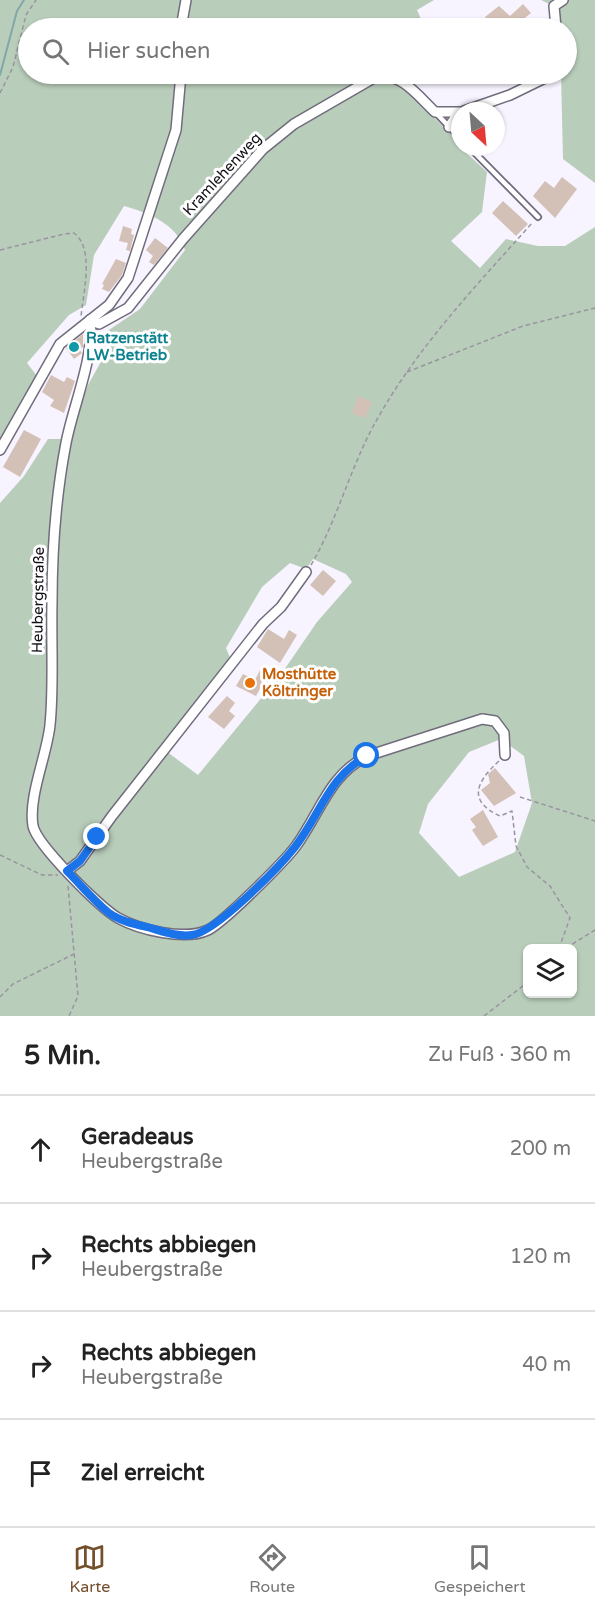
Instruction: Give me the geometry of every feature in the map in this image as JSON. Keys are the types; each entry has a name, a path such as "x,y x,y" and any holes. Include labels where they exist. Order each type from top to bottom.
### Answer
{"street":[{"path":"183,18 186,0"},
{"path":"555,18 554,6 563,0"},
{"path":"0,450 60,344 109,304 128,278 176,130 180,84"},
{"name":"Kramlehenweg","path":"90,320 99,324 128,308 183,239 263,149 294,124 364,84"},
{"name":"Kramlehenweg","path":"405,84 435,112"},
{"path":"489,102 533,84"},
{"path":"435,112 451,112"},
{"name":"Heubergstraße","path":"90,320 93,339 66,445 55,535 50,726 33,809 33,828 54,858 110,913 125,922 174,934 193,935 209,929 224,918 295,847 335,781 350,765 367,756 482,719 495,721 504,733 505,755"},
{"path":"67,871 80,861 133,788 263,624 281,607 306,572"}],"lane":[{"path":"435,112 449,127"},
{"path":"478,156 538,217"}],"path":[{"path":"25,18 36,0"},
{"path":"0,93 13,67 18,47"},
{"path":"306,572 315,557 353,466 406,372 437,330 538,217"},
{"path":"0,250 64,234 74,233 82,239 85,248 85,278 80,327"},
{"path":"406,372 523,327 595,308"},
{"path":"505,755 485,775 477,789 479,801 490,812 500,816 512,811 516,846 527,867 550,886 570,918 560,944"},
{"path":"520,797 595,821"},
{"path":"0,855 42,875 57,876 67,871 78,996 69,1016"},
{"path":"572,944 595,930"},
{"path":"0,997 13,984 75,953"},
{"path":"484,1016 523,986"}],"green space":[{"path":"0,0 434,0 417,10 421,18 18,18 18,84 397,84 406,89 451,135 451,156 470,156 487,172 482,212 451,241 480,268 506,239 538,246 565,246 595,227 595,1016 0,1016 0,503 24,476 48,439 66,439 88,385 108,349 103,334 140,309 185,250 175,233 160,220 124,206 94,255 86,305 69,315 27,363 37,376 0,443","holes":["313,559 346,574 352,582 317,622 282,673 198,775 162,748 231,660 226,648 262,587 290,563 306,569","501,739 524,756 532,803 515,852 459,877 419,833 428,804 469,752"]},
{"path":"541,0 595,0 595,183 563,159 561,84 577,84 577,18 560,18 560,9"}],"building":[{"path":"523,4 531,13 525,18 485,17 499,6 510,16"},
{"path":"562,177 577,189 555,218 533,196 545,181 554,188"},
{"path":"503,201 528,224 516,236 492,213"},
{"path":"123,226 132,229 131,234 134,235 130,251 126,250 128,243 119,241"},
{"path":"155,238 168,248 154,265 149,262 153,256 146,250"},
{"path":"116,259 126,263 122,275 109,292 102,289 104,285 102,284"},
{"name":"Ratzenstätt LW-Betrieb","path":"83,334 83,347 79,349 82,353 74,359 66,348"},
{"path":"51,375 64,382 67,377 75,381 64,413 50,406 54,400 42,392"},
{"path":"358,396 372,402 365,418 352,413"},
{"path":"24,430 41,439 20,477 3,467"},
{"path":"323,570 336,581 323,596 310,585"},
{"path":"268,629 284,639 289,630 297,635 280,663 257,647"},
{"name":"Mosthütte Költringer","path":"261,668 269,672 256,696 236,686 243,674 255,680"},
{"path":"227,696 235,703 229,711 235,716 224,729 208,717"},
{"path":"495,768 516,793 494,806 481,790 490,783 488,774"},
{"path":"483,810 498,837 483,846 472,830 476,827 470,819"}],"waterway":[{"path":"0,75 17,11 24,0"}],"place":[{"name":"Ratzenstätt LW-Betrieb","path":"74,347"},
{"name":"Mosthütte Költringer","path":"250,683"}],"route":[{"path":"97,837 80,861 67,871 110,913 125,922 174,934 193,935 209,929 224,918 295,847 335,781 350,765 367,756"}]}
